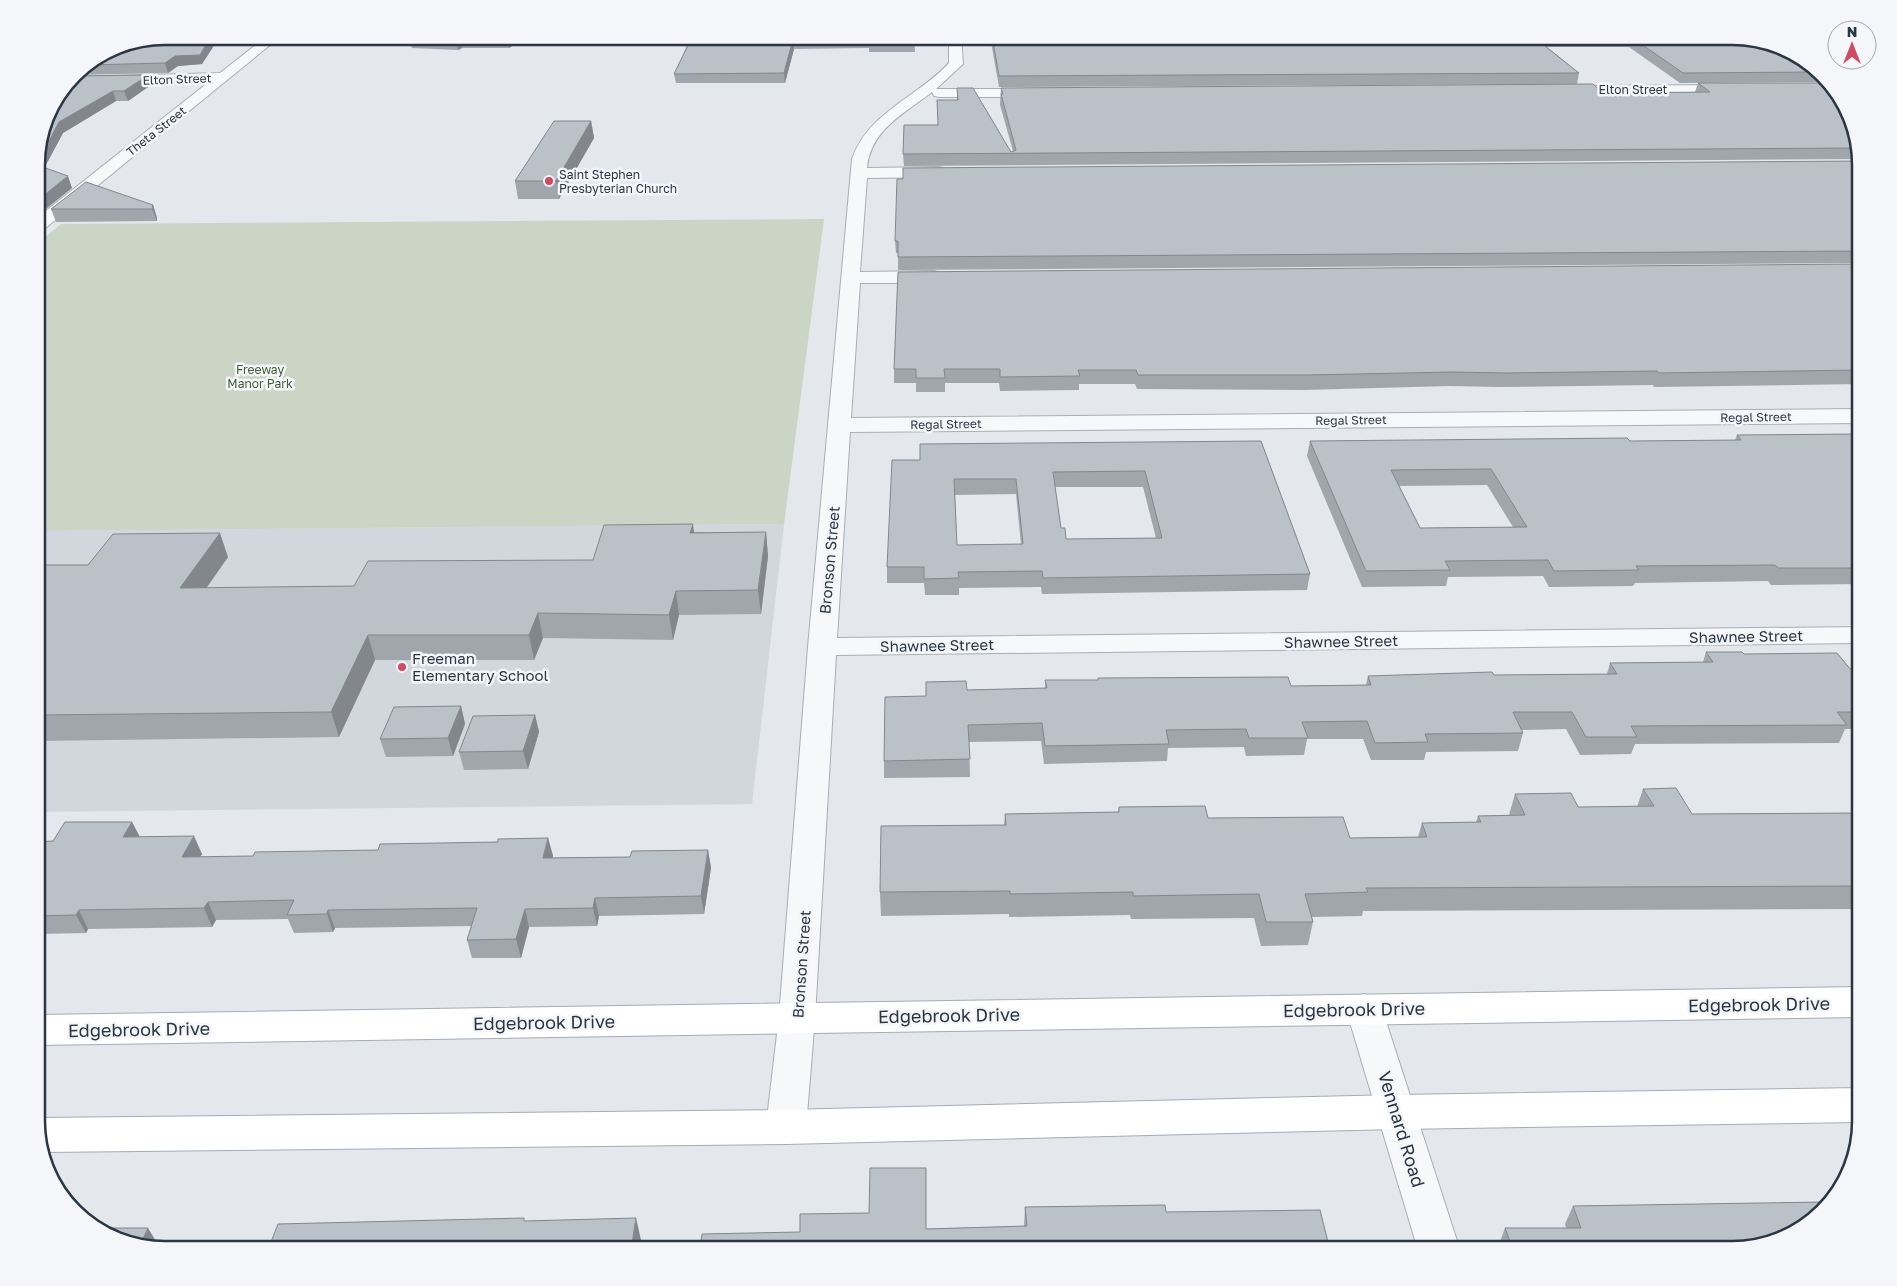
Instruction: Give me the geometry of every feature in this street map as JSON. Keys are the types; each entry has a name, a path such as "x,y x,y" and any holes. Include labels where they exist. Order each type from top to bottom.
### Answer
{"main road":[{"name":"Edgebrook Drive","path":"45,1030 1852,1002"},
{"path":"46,1135 786,1127 1397,1112 1852,1105"}],"street":[{"name":"Theta Street","path":"45,219 264,45"},
{"name":"Bronson Street","path":"786,1127 797,1018 822,646 860,159 867,140 883,123 946,76 956,64 955,45"},
{"name":"Elton Street","path":"79,81 225,77"},
{"name":"Elton Street","path":"1553,90 1742,89"},
{"path":"924,93 1054,93"},
{"path":"859,173 958,172"},
{"path":"851,278 950,277"},
{"name":"Regal Street","path":"840,425 1852,416"},
{"name":"Shawnee Street","path":"822,646 1852,634"},
{"name":"Vennard Road","path":"1364,1009 1436,1241"}],"shaded area":[{"name":"Freeman Elementary School","path":"784,524 752,804 45,812 45,531"}],"green space":[{"name":"Freeway Manor Park","path":"824,219 784,524 45,531 45,237 61,224"}],"building":[{"path":"206,45 200,55 175,56 165,63 100,65 126,51 149,46"},
{"path":"688,45 791,45 784,73 674,74"},
{"path":"994,45 1544,45 1579,73 999,76"},
{"path":"1643,45 1748,46 1785,57 1807,72 1683,73"},
{"path":"148,75 124,91 113,91 59,122 47,145 57,112 70,92 85,76"},
{"path":"1698,83 1820,83 1836,105 1843,119 1851,148 903,154 904,125 938,125 937,100 958,100 957,88 973,88 1011,152 1016,150 1001,88 1593,84 1603,93 1710,92"},
{"path":"554,121 591,121 556,181 515,181"},
{"path":"1852,161 1852,251 898,257 898,241 895,241 897,179 903,179 903,168"},
{"path":"45,168 68,176 45,195"},
{"path":"86,182 153,205 152,209 51,209"},
{"path":"1852,264 1852,370 1659,373 1657,371 1138,375 1136,370 1078,370 1080,376 1000,377 1000,369 944,369 945,378 916,378 916,369 894,369 898,272"},
{"path":"1852,434 1852,568 1778,568 1775,565 1636,566 1639,570 1554,571 1548,560 1445,561 1450,570 1366,571 1310,441 1627,438 1630,441 1741,440 1737,435","holes":["1491,469 1527,527 1420,528 1391,470"]},
{"path":"1261,441 1310,574 1043,578 1042,571 958,572 959,578 924,579 924,567 887,567 892,460 920,460 920,444","holes":["1145,471 1162,538 1066,539 1065,528 1061,528 1053,472","954,479 1016,479 1023,544 957,545"]},
{"path":"693,524 690,533 766,532 758,590 676,591 669,615 538,613 529,635 368,635 331,712 45,715 45,565 88,565 113,534 220,533 180,588 354,586 368,561 593,560 604,525"},
{"path":"1706,652 1742,652 1744,654 1837,653 1852,671 1852,712 1837,712 1847,725 1631,726 1637,737 1586,737 1572,712 1513,712 1523,733 1425,734 1428,742 1375,743 1367,721 1302,722 1308,738 1249,738 1246,729 1166,730 1169,744 1045,746 1042,723 968,725 970,759 884,761 885,697 926,696 926,682 966,681 967,690 1047,688 1045,680 1098,680 1098,678 1288,677 1291,686 1371,685 1368,676 1492,672 1494,675 1617,674 1610,663 1713,662"},
{"path":"461,706 448,738 380,739 394,707"},
{"path":"535,715 523,751 459,752 473,716"},
{"path":"1676,788 1692,814 1852,813 1852,886 1366,888 1368,892 1305,894 1313,922 1266,922 1259,894 1133,896 1133,892 1010,894 1010,891 880,892 881,826 1006,825 1005,814 1119,812 1119,807 1205,806 1208,818 1343,817 1350,838 1427,837 1422,823 1481,822 1478,816 1525,815 1515,794 1571,793 1578,807 1654,806 1643,789"},
{"path":"65,822 132,822 123,837 194,836 182,857 253,856 255,852 378,850 380,844 498,842 498,839 548,838 543,858 630,857 632,851 708,850 701,896 595,898 593,908 525,909 516,939 467,940 477,908 328,910 327,914 287,915 294,900 208,902 204,908 79,910 76,915 45,916 45,842 53,841"},
{"path":"870,1168 926,1168 926,1229 1027,1226 1025,1207 1165,1205 1166,1212 1320,1210 1328,1241 701,1241 702,1234 800,1232 800,1214 869,1213"},
{"path":"1820,1202 1799,1221 1785,1229 1771,1235 1748,1240 1510,1241 1505,1228 1581,1228 1573,1206"},
{"path":"524,1218 524,1221 636,1218 632,1241 271,1241 278,1224"},
{"path":"110,1228 148,1228 143,1239 126,1235"}],"place":[{"name":"Saint Stephen Presbyterian Church","path":"549,181"},
{"name":"Freeman Elementary School","path":"402,667"}]}
